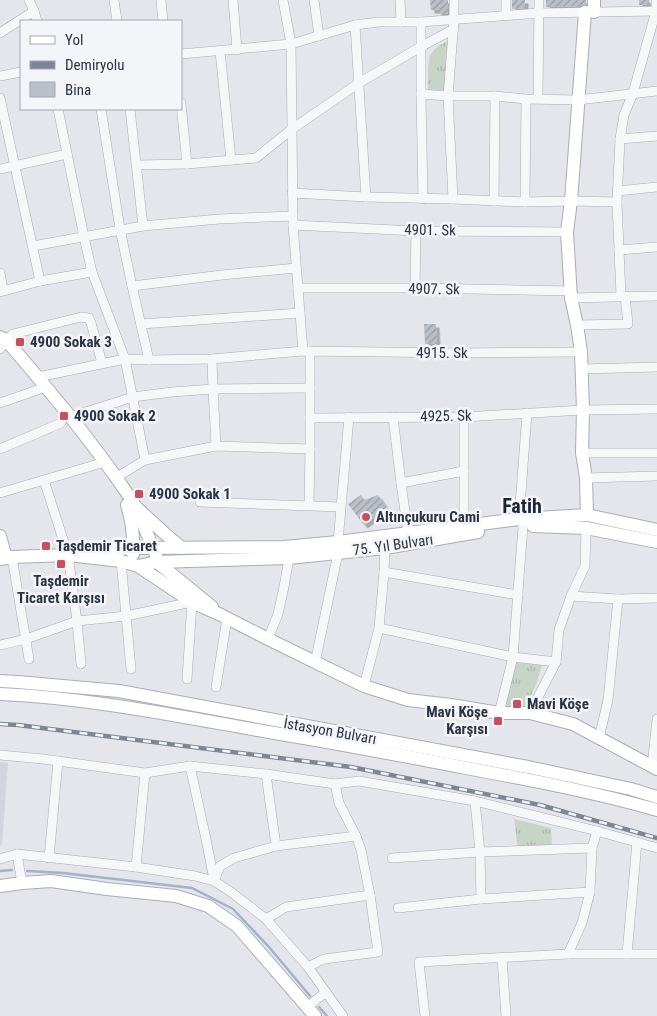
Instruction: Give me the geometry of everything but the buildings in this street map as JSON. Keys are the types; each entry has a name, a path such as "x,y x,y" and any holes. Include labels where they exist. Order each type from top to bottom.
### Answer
{"street":[{"path":"29,0 37,20"},
{"path":"114,0 117,20"},
{"path":"161,0 163,20"},
{"path":"232,0 237,50"},
{"path":"283,0 290,44 292,193 296,268 310,388 309,505"},
{"path":"314,0 319,36"},
{"path":"400,0 401,22"},
{"path":"453,199 448,96 454,0"},
{"path":"506,0 506,15"},
{"path":"538,98 539,0"},
{"path":"578,325 628,324 623,296 619,250 617,191 620,139 624,115 633,93 656,11 656,0"},
{"path":"530,713 556,662 559,630 571,596 585,566 587,521 586,478 582,453 581,352 578,325 571,294 567,232 578,100 591,8"},
{"path":"182,54 290,44 355,25 379,22 454,24 506,15 591,8 656,11"},
{"path":"0,32 34,11"},
{"path":"421,22 423,199"},
{"path":"137,165 187,164 256,158 292,129 359,83 422,46 454,24"},
{"path":"355,25 366,197"},
{"path":"220,51 231,160"},
{"path":"0,76 20,72"},
{"path":"421,94 578,100 657,91"},
{"path":"494,201 495,96"},
{"path":"0,98 40,282"},
{"path":"526,99 526,202"},
{"path":"58,110 92,272 125,359 145,460"},
{"path":"101,110 120,229 149,360"},
{"path":"130,110 143,226"},
{"path":"182,110 187,164"},
{"path":"620,139 657,136"},
{"path":"0,169 67,154"},
{"path":"617,191 657,188"},
{"path":"292,193 526,202 617,202"},
{"name":"4901. Sk","path":"33,246 120,229 219,219 293,221 416,231 567,232"},
{"path":"415,288 416,231"},
{"path":"619,250 657,247"},
{"path":"132,286 296,268"},
{"path":"0,273 2,291 92,272"},
{"name":"4907. Sk","path":"298,288 415,288 657,296"},
{"path":"141,324 300,313"},
{"path":"102,364 89,318 81,317 14,334 2,339 42,382 66,420 105,462 119,482 134,504 158,562 224,617"},
{"name":"4915. Sk","path":"0,403 42,382 125,359 212,359 306,351 581,352"},
{"path":"212,359 216,446"},
{"path":"581,369 657,367"},
{"path":"0,449 66,420 133,397 212,389 310,388"},
{"name":"4925. Sk","path":"310,418 464,417 583,410 657,409"},
{"path":"499,713 512,657 518,595 528,413"},
{"path":"315,662 338,547 349,417"},
{"path":"393,417 408,532"},
{"path":"464,417 464,525"},
{"path":"119,482 145,460 216,446 310,449"},
{"path":"582,453 657,453"},
{"path":"0,493 105,462"},
{"path":"401,483 464,471"},
{"path":"586,478 657,476"},
{"path":"44,480 68,555 81,664"},
{"path":"119,482 131,518 133,556 138,566"},
{"path":"200,502 340,507"},
{"path":"134,504 182,548"},
{"name":"75. Yıl Bulvarı","path":"587,521 657,542"},
{"name":"75. Yıl Bulvarı","path":"138,566 158,562 289,558 408,532 464,525 587,521 657,530"},
{"name":"75. Yıl Bulvarı","path":"338,547 385,548 521,522"},
{"path":"0,536 26,639 29,659"},
{"path":"68,555 80,552 134,548 338,547"},
{"path":"364,686 379,628 385,548"},
{"path":"6,558 68,555 121,561 138,566 192,602 364,686 408,700 499,713 530,713 573,724 654,768 657,719"},
{"path":"268,639 278,614 289,558"},
{"path":"121,561 131,669"},
{"path":"384,572 518,595"},
{"path":"571,596 618,599 657,598"},
{"path":"599,738 608,700 618,599"},
{"path":"0,645 26,639 77,621 126,616 192,602"},
{"path":"187,680 192,602"},
{"path":"216,687 224,617"},
{"path":"379,628 512,657 556,662"},
{"name":"İstasyon Bulvarı","path":"0,682 119,691 528,767 631,789 657,797"},
{"name":"İstasyon Bulvarı","path":"0,694 118,706 329,742 526,779 657,810"},
{"path":"0,755 145,773 190,766 335,784 359,781 475,801 657,848"},
{"path":"49,858 58,761"},
{"path":"190,766 214,881"},
{"path":"136,867 145,773"},
{"path":"266,774 276,846"},
{"path":"308,967 324,959 378,952 361,850 339,803 335,784"},
{"path":"475,801 480,852 481,899"},
{"path":"568,954 582,923 590,892 592,848 597,831"},
{"path":"214,881 220,866 234,858 276,846 356,836"},
{"path":"627,954 637,842"},
{"path":"392,858 480,852 592,848"},
{"path":"17,854 22,883"},
{"path":"0,859 17,854 136,867 196,876 214,881 266,919 308,967 343,1016"},
{"path":"0,886 51,881 176,896 208,906 237,926 311,1012 326,992"},
{"path":"398,908 481,899 590,892"},
{"path":"266,919 286,907 370,895"},
{"path":"425,1016 419,962 568,954 657,954"},
{"path":"502,958 506,1016"}],"shaded area":[{"path":"0,762 8,763 2,845 0,846"}],"green space":[{"path":"450,40 446,90 428,90 431,55 436,48"},
{"path":"513,658 542,664 537,682 526,707 508,706 503,700"},
{"path":"514,819 551,828 552,849 518,850"}],"waterway":[{"path":"0,871 12,870"},
{"path":"27,871 63,873 192,888 233,909 269,947 310,996"},
{"path":"319,1007 327,1016"}],"railway":[{"path":"0,724 351,767 540,805 657,838"}],"place":[{"name":"4900 Sokak 3","path":"20,342"},
{"name":"4900 Sokak 2","path":"64,416"},
{"name":"4900 Sokak 1","path":"139,494"},
{"name":"Altınçukuru Cami","path":"366,517"},
{"name":"Taşdemir Ticaret","path":"46,546"},
{"name":"Taşdemir Ticaret Karşısı","path":"61,564"},
{"name":"Mavi Köşe","path":"517,704"},
{"name":"Mavi Köşe Karşısı","path":"498,721"}],"district":[{"name":"Fatih","path":"522,506"}]}
